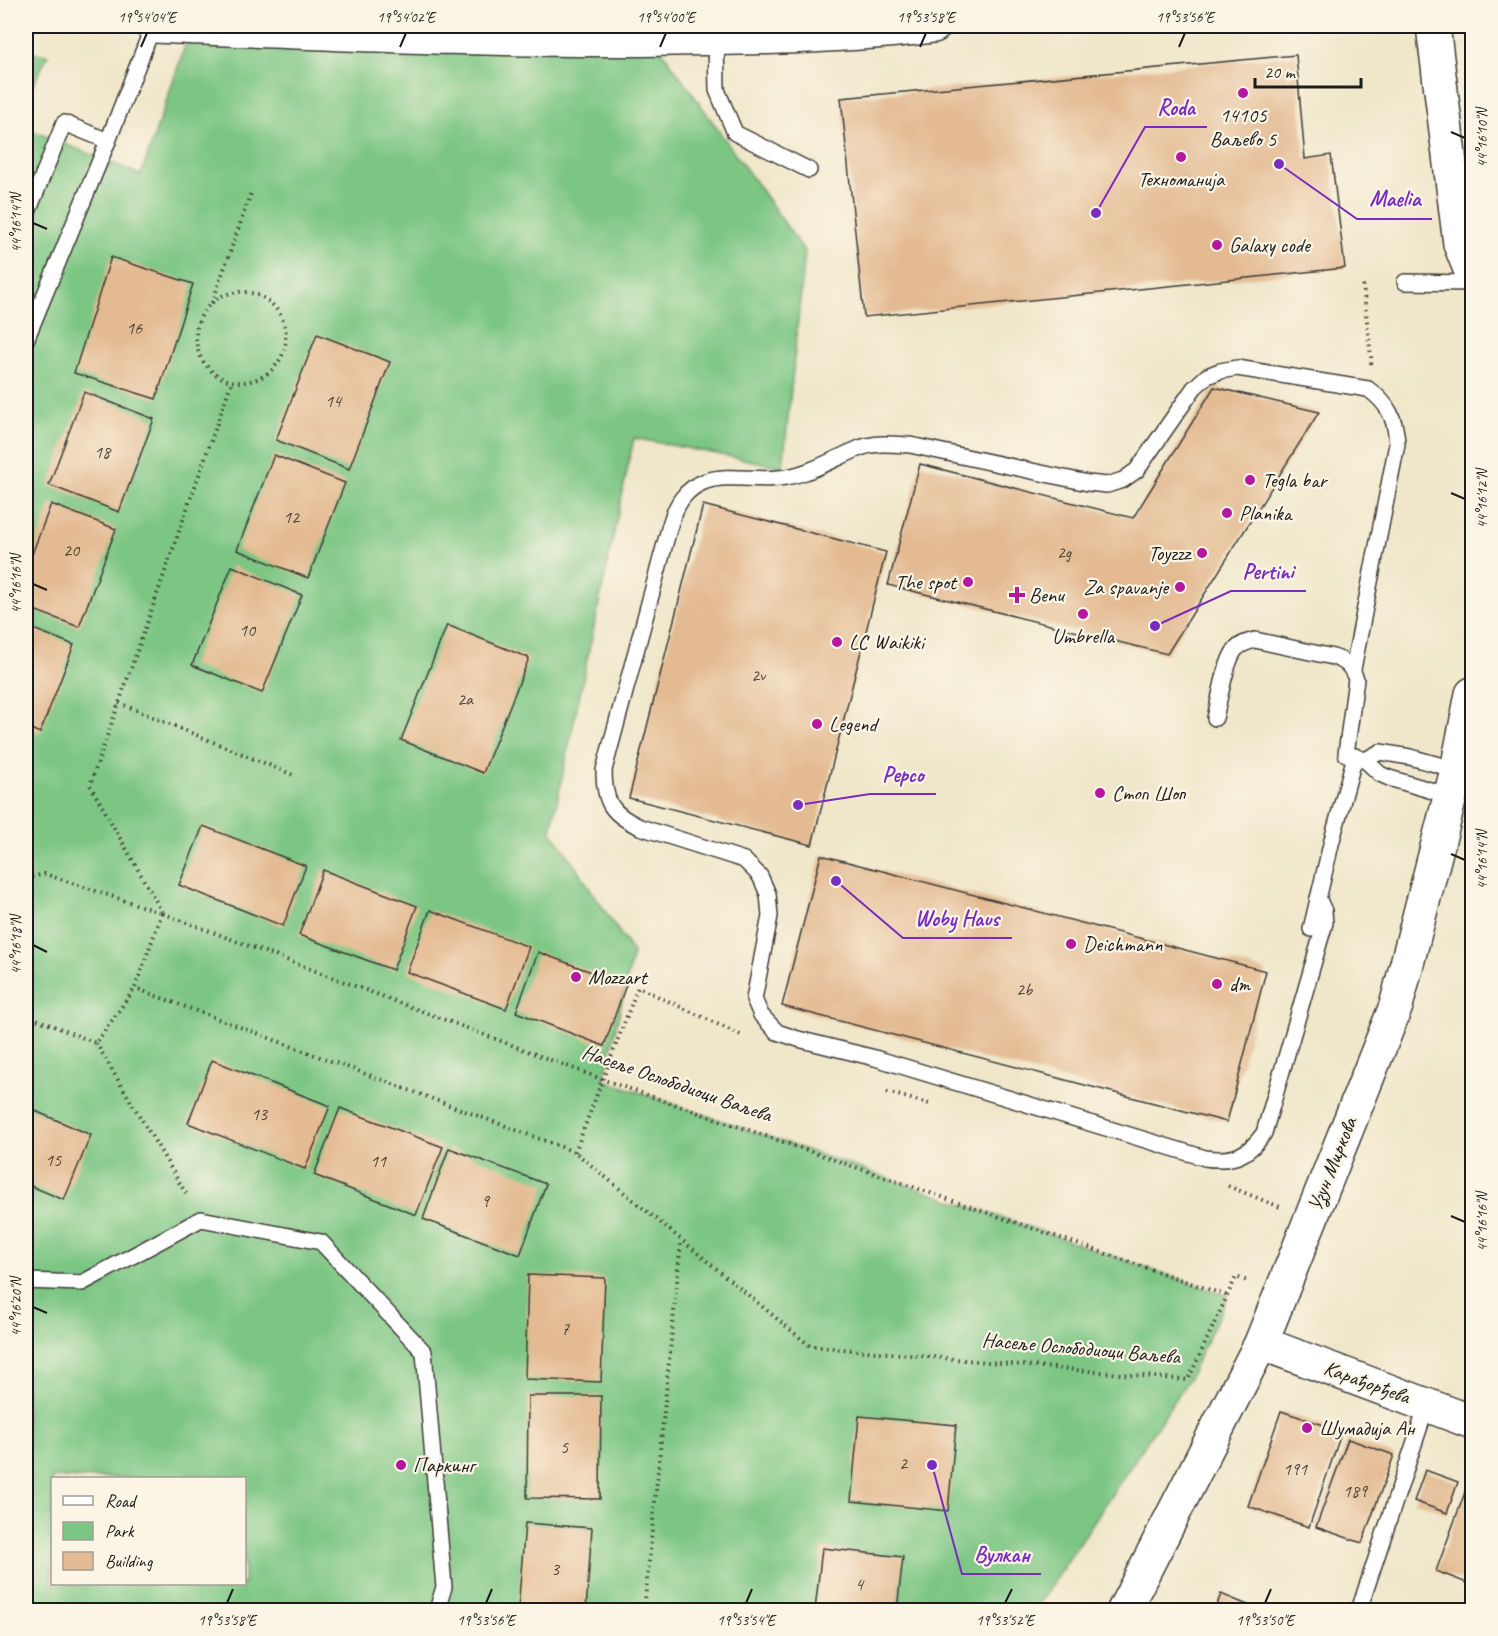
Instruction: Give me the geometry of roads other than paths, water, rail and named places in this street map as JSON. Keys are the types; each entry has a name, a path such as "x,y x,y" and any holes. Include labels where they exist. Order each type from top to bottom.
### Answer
{"street":[{"path":"153,26 470,39 583,41 820,36 934,26"},
{"path":"1433,26 1460,244 1473,274"},
{"name":"Узун Миркова","path":"1124,1611 1261,1343 1396,1006 1454,783 1473,694"},
{"name":"Карађорђева","path":"1261,1343 1473,1422"}],"lane":[{"path":"26,340 153,26"},
{"path":"716,39 717,90 735,133 809,170"},
{"path":"26,217 64,123 108,141"},
{"path":"1405,282 1473,283"},
{"path":"1318,898 1324,911 1325,923 1264,1133 1254,1148 1239,1156 1220,1160 1205,1158 875,1058 777,1032 761,1016 754,999 770,916 768,894 759,876 744,860 624,820 612,808 604,792 604,770 677,504 690,490 707,481 777,478 802,474 862,448 887,443 910,445 1088,483 1107,485 1123,480 1137,470 1194,388 1207,376 1220,371 1237,368 1368,389 1380,397 1391,412 1397,444 1353,669 1356,689 1346,754 1360,758 1389,778 1454,783"},
{"path":"1215,718 1230,658 1244,643 1255,640 1333,657 1345,661 1353,669"},
{"path":"1360,758 1380,752 1387,753 1454,783"},
{"path":"1311,929 1318,898 1360,758"},
{"path":"26,1281 82,1283 201,1220 321,1242 424,1352 444,1587 437,1611"},
{"path":"1359,1611 1427,1405"}],"place":[{"name":"14105 Ваљево 5","path":"1243,93"},
{"name":"Техноманија","path":"1181,157"},
{"name":"Maelia","path":"1279,164"},
{"name":"Roda","path":"1096,213"},
{"name":"Galaxy code","path":"1217,245"},
{"name":"Tegla bar","path":"1250,480"},
{"name":"Planika","path":"1227,513"},
{"name":"Toyzzz","path":"1202,553"},
{"name":"The spot","path":"968,582"},
{"name":"Za spavanje","path":"1180,587"},
{"name":"Benu","path":"1017,595"},
{"name":"Umbrella","path":"1083,614"},
{"name":"Pertini","path":"1155,626"},
{"name":"LC Waikiki","path":"837,642"},
{"name":"Legend","path":"817,724"},
{"name":"Стоп Шоп","path":"1100,793"},
{"name":"Pepco","path":"798,805"},
{"name":"Woby Haus","path":"836,881"},
{"name":"Deichmann","path":"1071,944"},
{"name":"Mozzart","path":"576,977"},
{"name":"dm","path":"1217,984"},
{"name":"Шумадија Ан","path":"1307,1428"},
{"name":"Паркинг","path":"401,1465"},
{"name":"Вулкан","path":"932,1465"}]}
